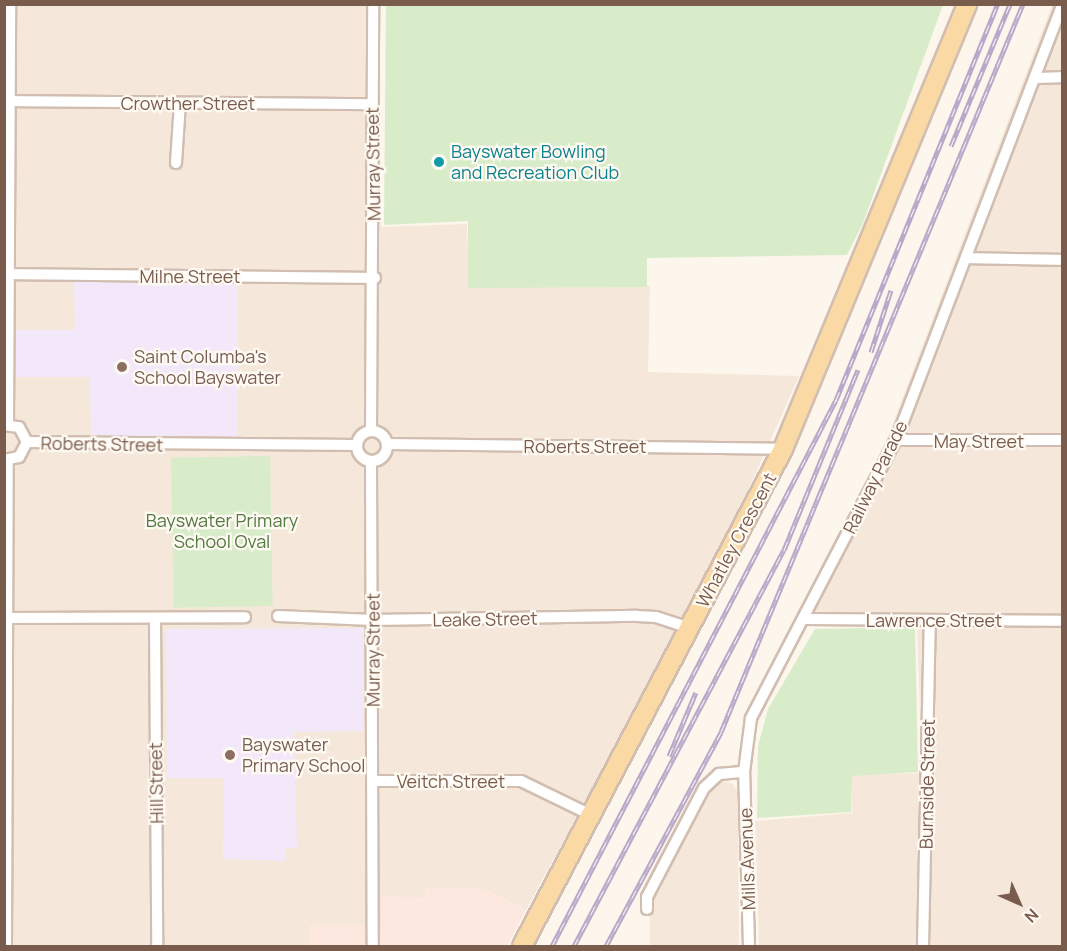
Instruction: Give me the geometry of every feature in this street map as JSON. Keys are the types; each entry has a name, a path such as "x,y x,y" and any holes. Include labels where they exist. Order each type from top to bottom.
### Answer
{"main road":[{"name":"Whatley Crescent","path":"917,119 922,94 956,4"},
{"name":"Whatley Crescent","path":"522,946 783,449 917,119 934,89 967,4"}],"street":[{"path":"6,946 6,461 23,453 27,442 19,427 6,425 5,274 10,4"},
{"name":"Murray Street","path":"372,431 375,278 373,4"},
{"name":"Railway Parade","path":"744,772 751,718 805,619 896,440 1062,6"},
{"path":"1035,78 1062,77"},
{"name":"Crowther Street","path":"7,101 372,104"},
{"path":"176,163 180,102"},
{"path":"966,258 1062,260"},
{"name":"Milne Street","path":"5,274 375,278"},
{"path":"372,431 382,434 388,444 382,459 371,462 362,458 357,445 362,435 372,431"},
{"name":"May Street","path":"896,440 1062,440"},
{"name":"Roberts Street","path":"27,442 357,445"},
{"name":"Roberts Street","path":"388,444 783,449"},
{"name":"Murray Street","path":"371,462 373,946"},
{"name":"Leake Street","path":"278,616 373,620 637,616 656,617 690,628"},
{"path":"6,618 245,617"},
{"name":"Hill Street","path":"155,619 157,946"},
{"name":"Lawrence Street","path":"805,619 1062,621"},
{"name":"Burnside Street","path":"923,946 930,621"},
{"path":"647,909 647,897 704,788 719,774 744,772"},
{"name":"Mills Avenue","path":"744,772 749,946"},
{"name":"Veitch Street","path":"373,781 521,781 592,816"}],"shaded area":[{"path":"5,5 379,5 381,227 467,224 469,287 650,286 648,372 799,376 721,551 526,910 487,890 426,888 425,898 381,925 309,925 309,946 5,946"},
{"path":"1052,5 1062,5 1062,946 759,946 755,821 852,813 851,775 922,773 917,625 800,624 885,444"},
{"name":"Saint Columba's School Bayswater","path":"74,275 238,276 237,444 91,443 90,377 7,377 7,330 75,330"},
{"name":"Bayswater Primary School","path":"364,628 364,731 294,732 297,848 286,848 285,861 223,859 224,778 167,778 166,629"},
{"path":"722,781 732,783 738,793 739,946 650,946 650,904 658,883 712,786"},
{"path":"426,887 487,890 526,910 507,946 309,946 309,925 381,925 381,896 425,898"}],"green space":[{"path":"386,4 943,5 863,223 847,255 647,258 647,287 468,288 468,221 384,225"},
{"name":"Bayswater Primary School Oval","path":"270,456 273,606 174,608 171,458"},
{"path":"915,627 918,772 852,776 851,812 757,818 758,746 768,709 815,629"}],"railway":[{"path":"552,946 836,400 998,4"},
{"path":"951,146 1010,4"},
{"path":"606,946 721,732 1023,4"},
{"path":"871,352 891,290"},
{"path":"574,946 784,550 858,370"},
{"path":"669,756 696,692"}],"place":[{"name":"Bayswater Bowling and Recreation Club","path":"439,162"},
{"name":"Saint Columba's School Bayswater","path":"122,367"},
{"name":"Bayswater Primary School","path":"230,755"}]}
